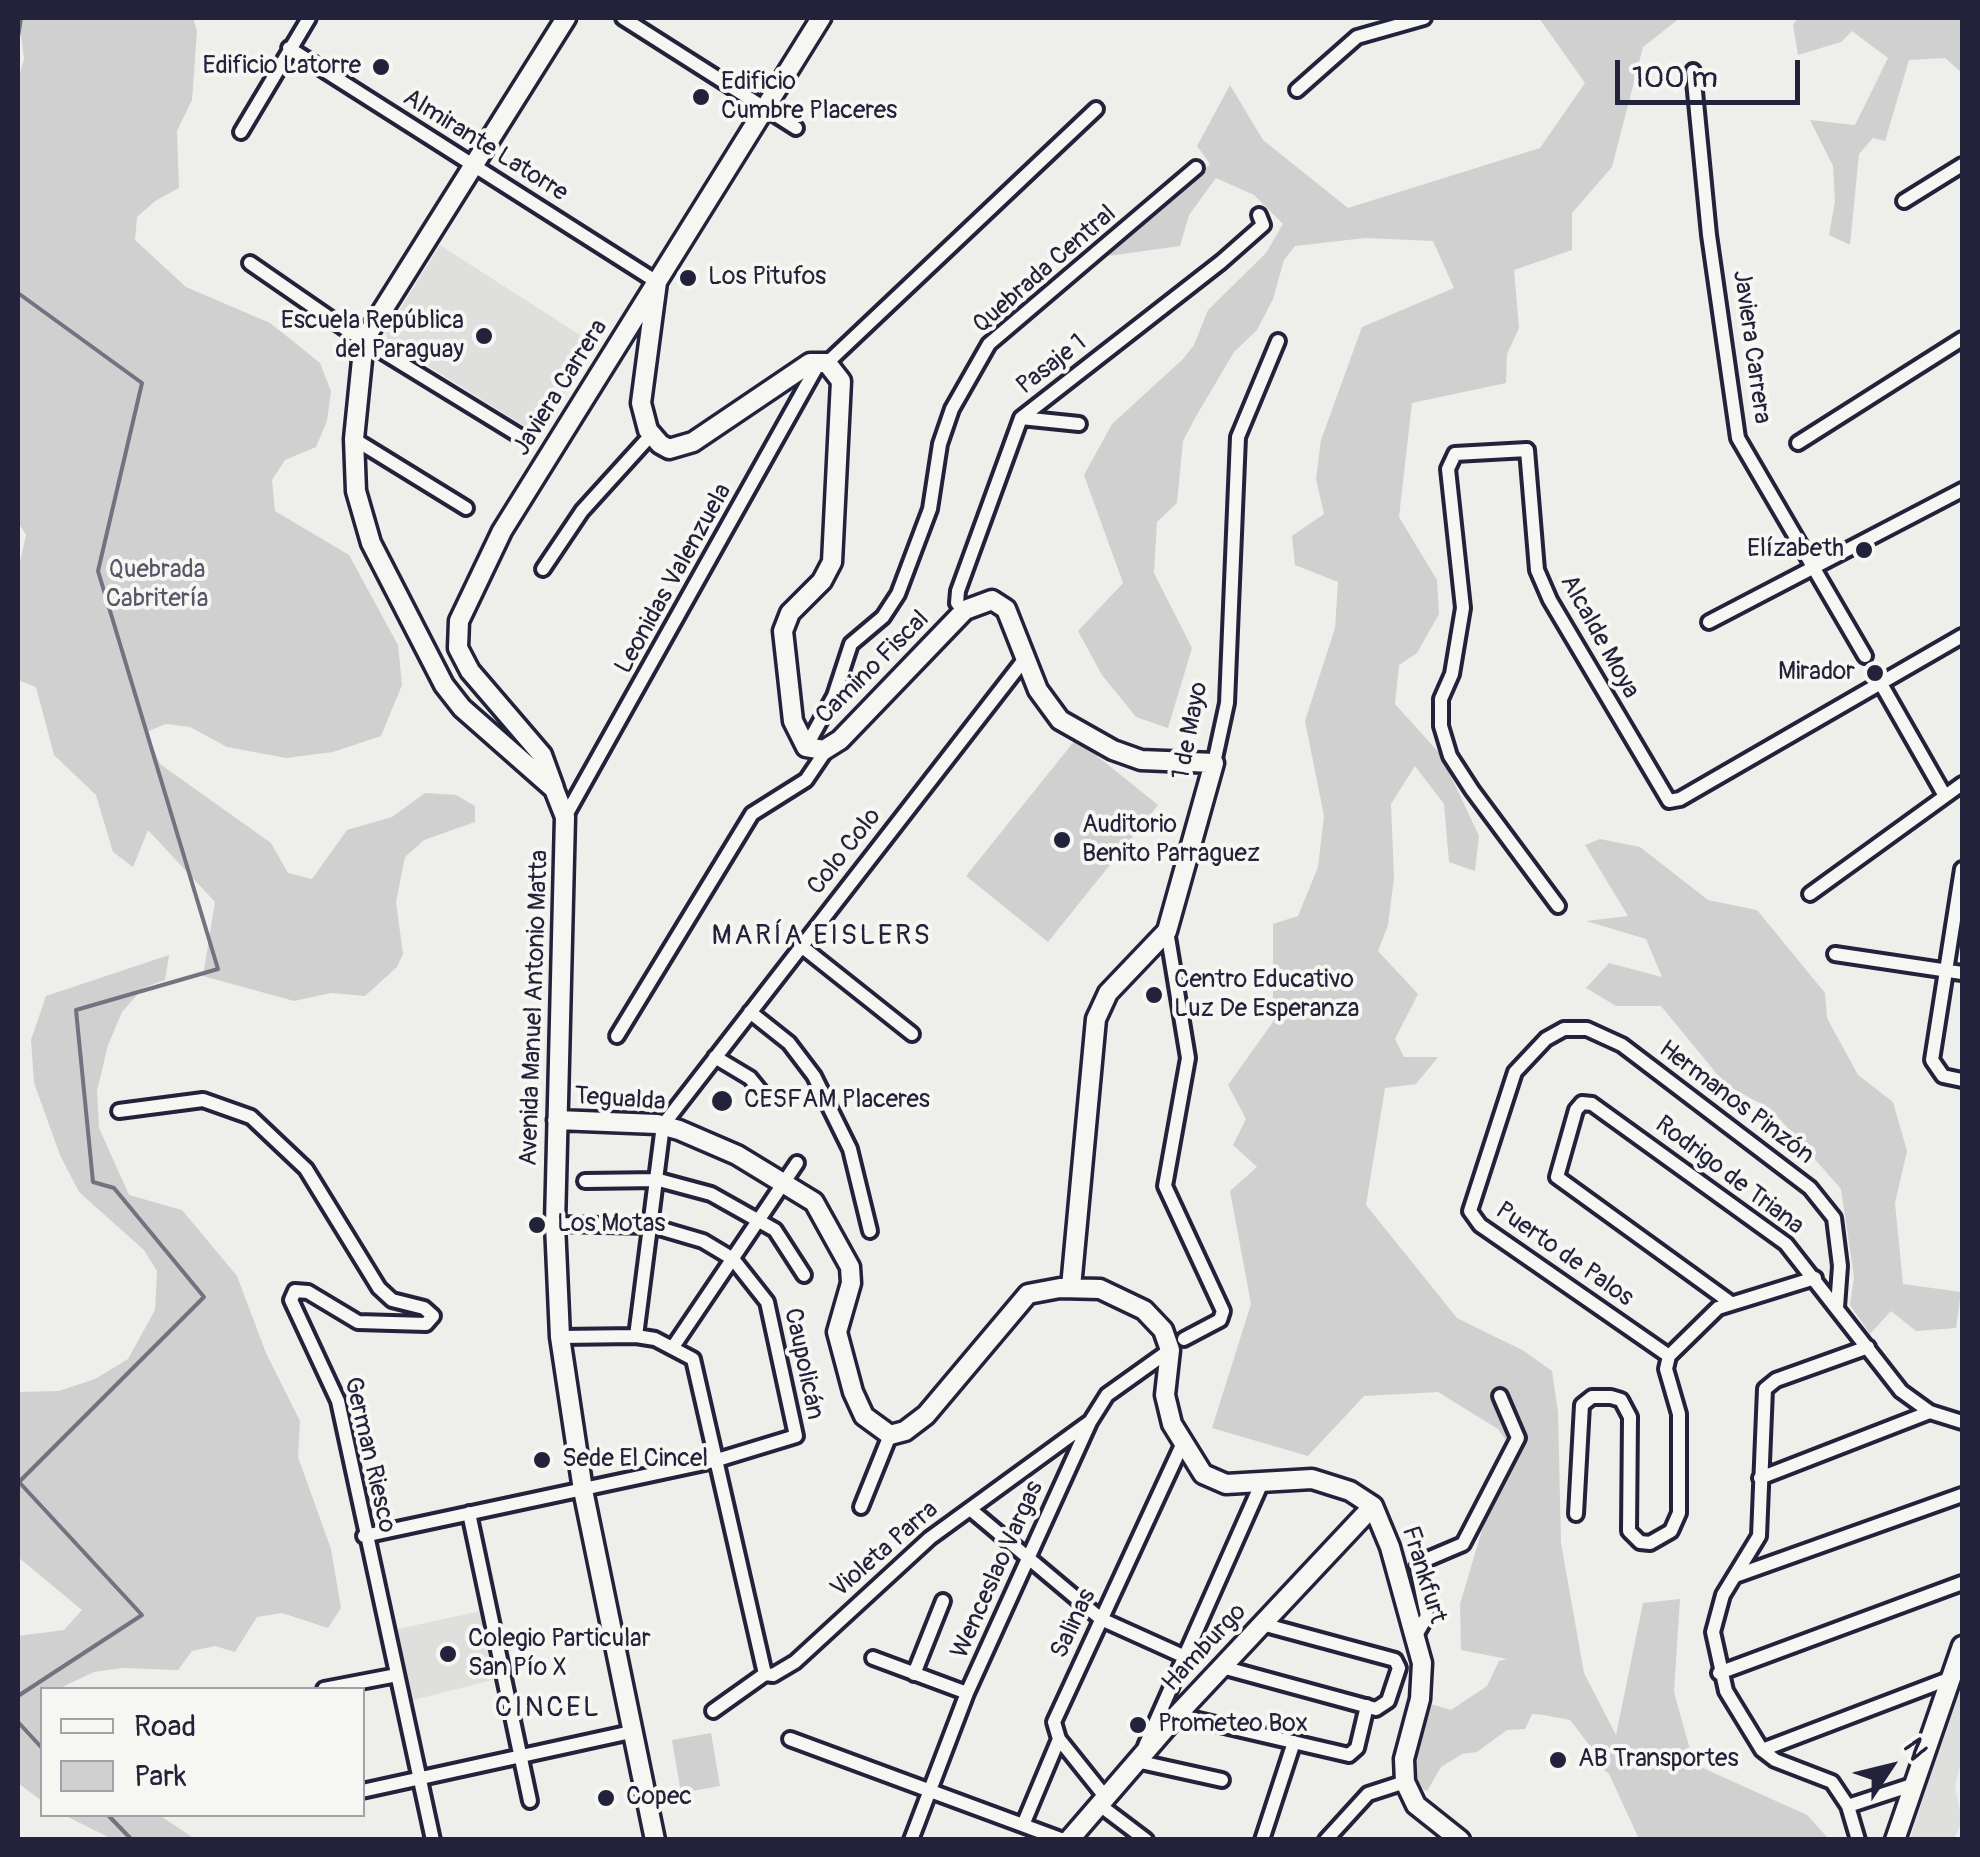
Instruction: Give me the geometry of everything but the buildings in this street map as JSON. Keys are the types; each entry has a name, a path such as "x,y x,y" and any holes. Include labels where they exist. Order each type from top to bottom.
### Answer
{"street":[{"path":"241,132 309,18"},
{"name":"Avenida Manuel Antonio Matta","path":"566,18 451,197 428,222 415,254 364,340 354,439 360,516 412,627 456,702 554,789 565,817 555,1224 560,1337 583,1490 655,1840"},
{"path":"623,18 796,128"},
{"name":"Javiera Carrera","path":"554,789 542,755 470,671 458,648 459,621 490,550 821,18"},
{"path":"1297,90 1357,37 1424,18"},
{"name":"Almirante Latorre","path":"289,48 657,282"},
{"name":"Javiera Carrera","path":"1694,71 1709,235 1738,438 1864,656"},
{"name":"Leonidas Valenzuela","path":"565,817 824,362 1096,109"},
{"path":"1904,201 1962,165"},
{"name":"Quebrada Central","path":"806,747 834,696 851,644 883,618 898,594 930,510 940,444 952,409 990,344 1196,168"},
{"name":"Pasaje 1","path":"965,610 957,603 958,591 1022,418 1221,262 1263,225 1259,216"},
{"path":"250,263 364,340 524,438"},
{"path":"657,282 641,403 651,435 668,448 693,442 805,366 824,362"},
{"path":"1798,443 1962,339"},
{"name":"1 de Mayo","path":"1072,1287 1096,1019 1108,993 1167,930 1214,763 1227,703 1238,437 1278,341"},
{"name":"Camino Fiscal","path":"824,362 843,388 835,549 828,573 796,604 783,631 793,721 806,747 827,749 863,719 965,610"},
{"path":"1022,418 1079,424"},
{"path":"543,569 582,510 651,435"},
{"path":"354,439 466,508"},
{"name":"Alcalde Moya","path":"1558,906 1457,767 1440,726 1441,699 1452,674 1463,608 1448,469 1455,454 1528,450 1537,570 1642,760 1670,801 1680,799 1880,682"},
{"path":"1708,622 1962,490"},
{"path":"965,610 984,600 1000,603 1045,703 1080,733 1142,760 1214,763"},
{"path":"1945,796 1880,682 1962,636"},
{"name":"Colo Colo","path":"663,1125 1027,656"},
{"path":"501,742 506,712"},
{"path":"617,1036 752,814 806,780 827,749"},
{"path":"1810,894 1962,784"},
{"path":"1962,870 1932,1060 1935,1071 1962,1080"},
{"name":"Wenceslao Vargas","path":"911,1840 967,1693 1090,1422 1107,1396 1177,1345 1220,1320 1223,1311 1169,1202 1165,1186 1188,1058 1167,930"},
{"path":"800,944 912,1034"},
{"path":"1835,954 1962,973"},
{"path":"750,1012 789,1043 814,1076 850,1149 870,1232"},
{"name":"Hermanos Pinzón","path":"1523,1060 1564,1030 1587,1029 1603,1035 1810,1188 1834,1218 1840,1266 1836,1307"},
{"path":"715,1056 750,1078 767,1099"},
{"name":"Puerto de Palos","path":"1523,1060 1472,1200 1473,1217 1669,1356"},
{"name":"German Riesco","path":"119,1110 202,1100 250,1117 306,1169 380,1288 392,1300 424,1308 433,1316 426,1324 358,1322 308,1292 292,1294 292,1308 335,1387 432,1840"},
{"name":"Rodrigo de Triana","path":"1731,1303 1557,1177 1576,1110 1582,1103 1592,1104 1772,1233 1814,1278 1901,1391 1930,1412 1962,1422"},
{"name":"Tegualda","path":"558,1120 663,1125 708,1140 787,1183"},
{"path":"636,1336 659,1180 663,1125"},
{"path":"675,1348 797,1163"},
{"path":"585,1181 659,1180 711,1194 761,1219 782,1239 804,1275"},
{"path":"787,1183 814,1202 850,1267 851,1283 838,1332 840,1346 858,1405 874,1426 890,1435 905,1431 926,1415 1028,1294 1072,1287 1100,1289 1131,1300 1177,1345"},
{"name":"Caupolicán","path":"555,1224 652,1226 704,1241 733,1258 767,1302 796,1436 714,1461"},
{"path":"1576,1514 1582,1405 1592,1396 1611,1397 1621,1400 1630,1417 1629,1531 1640,1542 1650,1543 1675,1526 1678,1407 1666,1369 1669,1356 1708,1313 1814,1278"},
{"path":"560,1337 636,1336 675,1348 696,1365 714,1461 765,1674"},
{"name":"Frankfurt","path":"1177,1345 1165,1395 1182,1445 1194,1464 1212,1480 1312,1479 1350,1491 1373,1506 1390,1546 1423,1676 1404,1759 1405,1782"},
{"path":"1858,1840 1848,1806 1840,1791 1824,1776 1775,1760 1762,1750 1720,1673 1714,1648 1715,1618 1760,1536 1765,1389 1776,1380 1868,1347"},
{"path":"1415,1637 1426,1616 1417,1568 1423,1561 1463,1544 1518,1438 1500,1396"},
{"path":"1760,1478 1930,1412"},
{"name":"Violeta Parra","path":"713,1711 765,1674 773,1675 795,1662 880,1580 970,1508 1090,1422"},
{"path":"861,1507 890,1435"},
{"name":"Salinas","path":"1023,1825 1059,1739 1054,1722 1182,1445"},
{"path":"364,1536 714,1461"},
{"path":"1222,1780 1139,1757 1263,1480"},
{"path":"1736,1576 1962,1495"},
{"name":"Hamburgo","path":"1066,1840 1373,1506"},
{"path":"970,1508 1101,1619 1183,1656"},
{"path":"469,1513 530,1801"},
{"path":"1341,1538 1368,1535 1390,1546"},
{"path":"1720,1673 1962,1583"},
{"path":"914,1674 943,1601"},
{"path":"1222,1667 1367,1706 1385,1706 1399,1668 1397,1662 1262,1624"},
{"path":"1894,1840 1962,1649"},
{"path":"872,1658 967,1693"},
{"path":"334,1687 397,1674"},
{"path":"1762,1750 1951,1678"},
{"path":"1177,1715 1266,1743 1294,1742 1352,1754 1367,1706"},
{"path":"365,1790 631,1732"},
{"path":"790,1739 1066,1840"},
{"path":"1059,1739 1104,1803 1146,1840"},
{"path":"1262,1840 1294,1742"},
{"path":"1326,1840 1368,1794 1405,1782 1416,1805 1460,1840"},
{"path":"1848,1806 1915,1784"}],"shaded area":[{"name":"Escuela República del Paraguay","path":"440,245 594,344 543,430 535,433 388,341 386,332"},
{"name":"Colegio Particular San Pío X","path":"485,1610 501,1678 413,1700 393,1630"},
{"path":"1962,1676 1962,1759 1955,1786 1962,1821 1955,1837 1910,1839"}],"green space":[{"name":"Quebrada Cabritería","path":"19,18 193,18 197,31 192,100 177,131 179,188 137,217 135,240 186,287 270,323 320,363 331,391 327,421 316,447 285,460 272,480 275,511 349,555 398,645 402,685 381,736 333,752 286,758 227,747 190,727 166,724 146,732 160,764 271,843 288,873 312,879 347,830 392,817 425,793 456,795 475,806 475,822 424,840 405,857 396,902 403,954 397,967 365,996 331,993 294,1001 203,976 215,902 148,830 133,867 113,852 96,795 54,755 36,687 18,680 18,571 26,535 18,522 18,80 24,59"},
{"path":"1539,18 1680,18 1643,47 1612,167 1572,213 1572,250 1514,270 1519,328 1507,354 1506,383 1412,403 1399,517 1437,580 1439,614 1417,653 1399,665 1395,704 1441,755 1479,836 1475,871 1449,862 1444,804 1415,766 1391,804 1394,878 1388,925 1378,951 1418,994 1395,1039 1404,1057 1438,1057 1416,1084 1385,1088 1366,1205 1457,1318 1524,1351 1552,1371 1558,1412 1561,1543 1584,1673 1616,1735 1643,1603 1680,1599 1674,1692 1694,1764 1807,1815 1829,1839 1639,1839 1609,1774 1591,1758 1593,1750 1570,1720 1544,1715 1532,1714 1525,1729 1507,1730 1477,1752 1462,1754 1441,1767 1427,1791 1419,1787 1408,1763 1424,1702 1451,1710 1487,1686 1499,1661 1507,1659 1461,1650 1460,1604 1508,1443 1498,1429 1438,1392 1364,1396 1308,1456 1212,1428 1251,1304 1230,1191 1257,1167 1233,1145 1246,1119 1228,1085 1273,1022 1273,924 1298,916 1318,867 1324,816 1305,721 1335,628 1338,582 1295,565 1292,536 1324,514 1316,479 1321,440 1362,327 1454,288 1433,241 1365,238 1295,246 1284,260 1273,299 1257,330 1234,352 1195,418 1183,441 1177,503 1157,522 1154,573 1192,648 1168,728 1136,717 1102,675 1078,631 1123,583 1084,475 1112,424 1183,359 1194,345 1208,310 1266,253 1283,224 1254,195 1216,178 1189,215 1180,246 1108,256 1210,164 1197,146 1230,85 1263,140 1348,208 1540,148 1585,83"},
{"path":"1798,18 1962,18 1962,73 1945,58 1909,60 1885,141 1873,138 1859,154 1850,245 1829,235 1835,201 1833,166 1810,120 1855,125 1888,58 1852,31 1841,42 1798,55 1793,25"},
{"name":"Auditorio Benito Parraguez","path":"1076,739 1158,805 1048,942 966,876"},
{"path":"1600,839 1640,847 1708,900 1757,910 1825,993 1827,1018 1858,1075 1893,1102 1907,1151 1895,1203 1903,1284 1961,1292 1956,1328 1916,1331 1891,1311 1870,1334 1850,1305 1854,1277 1841,1189 1771,1109 1726,1085 1661,1006 1616,1006 1586,988 1609,963 1662,977 1646,939 1586,921 1628,916 1585,845"},
{"path":"169,955 165,980 143,988 122,1012 108,1045 97,1091 99,1128 129,1195 182,1210 237,1276 266,1353 300,1421 298,1457 331,1549 341,1608 328,1628 282,1613 257,1617 235,1652 215,1646 192,1651 178,1670 122,1668 94,1672 62,1687 40,1687 40,1800 18,1783 18,1636 64,1630 82,1610 18,1557 18,1392 59,1391 95,1379 128,1359 155,1310 157,1271 144,1250 79,1192 60,1155 34,1083 31,1040 46,996"},
{"path":"711,1733 720,1786 681,1793 672,1740"},
{"path":"68,1817 162,1817 195,1839 112,1839"}],"waterway":[{"name":"Quebrada Cabritería","path":"18,37 21,18"},
{"name":"Quebrada Cabritería","path":"18,293 142,383 98,571 218,969 76,1010 93,1182 114,1188 204,1297 19,1482 142,1615 18,1696"},
{"name":"Quebrada Cabritería","path":"18,1722 40,1746"},
{"name":"Quebrada Cabritería","path":"110,1817 132,1840"}],"place":[{"name":"Edificio Latorre","path":"381,67"},
{"name":"Edificio Cumbre Placeres","path":"701,97"},
{"name":"Los Pitufos","path":"688,278"},
{"name":"Escuela República del Paraguay","path":"484,336"},
{"name":"Elízabeth","path":"1864,550"},
{"name":"Mirador","path":"1875,673"},
{"name":"Auditorio Benito Parraguez","path":"1062,840"},
{"name":"Centro Educativo Luz De Esperanza","path":"1154,995"},
{"name":"CESFAM Placeres","path":"722,1101"},
{"name":"Los Motas","path":"537,1225"},
{"name":"Sede El Cincel","path":"542,1460"},
{"name":"Colegio Particular San Pío X","path":"448,1654"},
{"name":"Prometeo Box","path":"1138,1725"},
{"name":"AB Transportes","path":"1558,1760"},
{"name":"Copec","path":"606,1798"}],"district":[{"name":"MARÍA EISLERS","path":"822,937"},
{"name":"CINCEL","path":"548,1709"}]}
